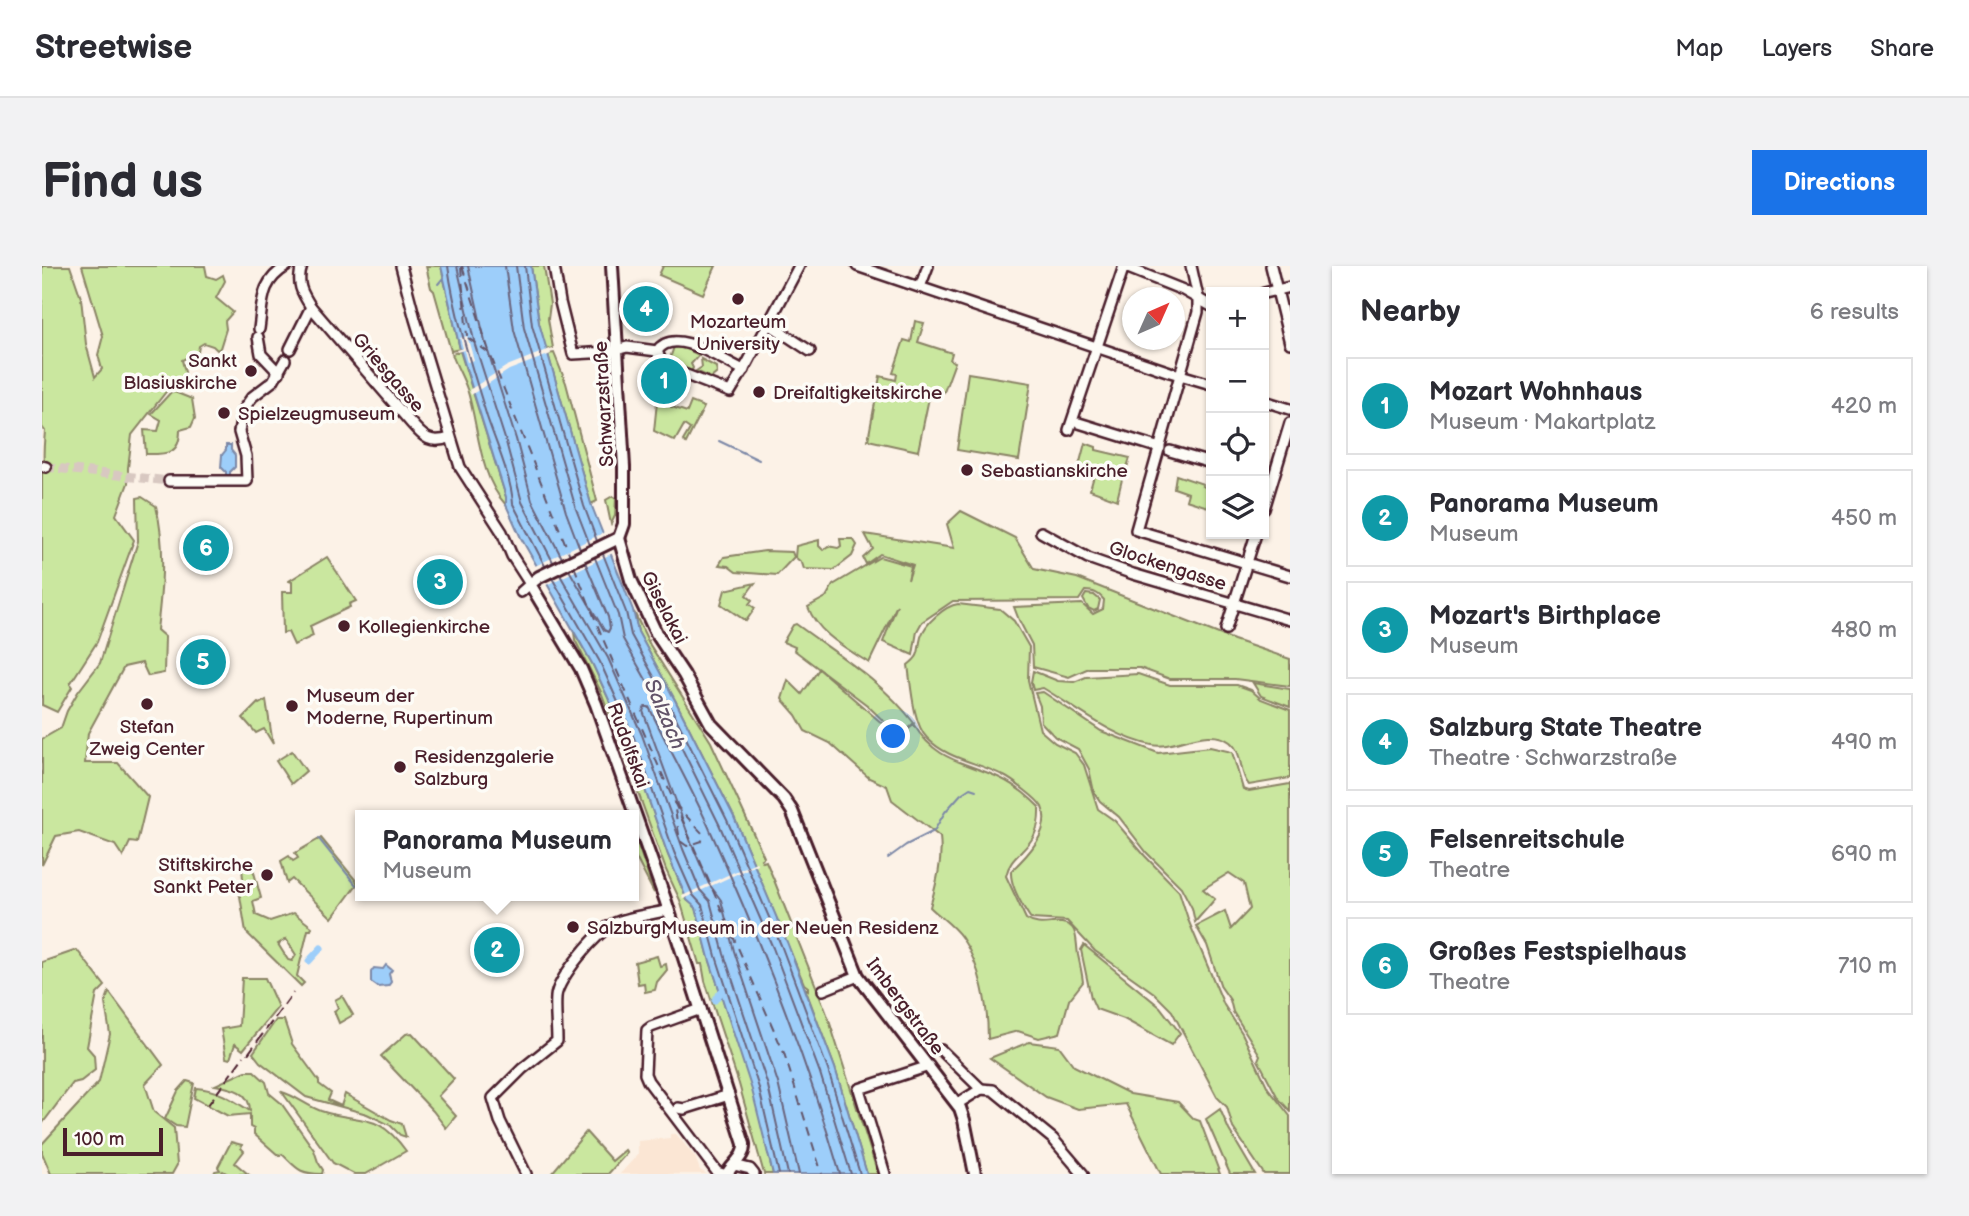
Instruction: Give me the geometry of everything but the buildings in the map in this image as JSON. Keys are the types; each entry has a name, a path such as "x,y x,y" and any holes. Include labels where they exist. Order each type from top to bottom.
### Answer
{"main road":[{"name":"Schwarzstraße","path":"611,266 625,499 624,524 614,541"},
{"path":"530,584 614,541"},
{"name":"Giselakai","path":"614,541 651,624 690,687"},
{"name":"Rudolfskai","path":"530,584 581,669 633,810"},
{"name":"Imbergstraße","path":"690,687 715,730 789,806 858,976 957,1104 964,1120 975,1174"},
{"name":"Rudolfskai","path":"639,827 729,1095 744,1150 728,1171"}],"street":[{"path":"169,481 247,481 246,456 239,428 243,410 248,401 271,384 281,367 261,354 259,333 263,296 270,279 287,266"},
{"path":"290,349 309,303 300,288 302,266"},
{"path":"401,266 460,467 502,532 530,584"},
{"path":"554,266 573,354 609,352 627,347 657,351 669,341 685,342 744,370"},
{"path":"657,351 663,366 730,392 799,266"},
{"path":"857,266 1206,382"},
{"path":"920,287 928,266"},
{"path":"1069,430 1124,266 1206,303"},
{"path":"1191,266 1198,298 1198,312 1136,530 1290,576"},
{"path":"1271,266 1290,343"},
{"path":"1269,292 1290,287"},
{"name":"Griesgasse","path":"309,303 423,436 439,442 450,438"},
{"path":"769,324 810,351"},
{"path":"1269,403 1290,409"},
{"path":"1079,423 1160,448"},
{"path":"1269,476 1290,423"},
{"path":"1170,451 1206,462"},
{"name":"Glockengasse","path":"1041,532 1088,558 1133,574 1290,620"},
{"path":"1226,629 1254,539"},
{"path":"526,1174 500,1121 493,1098 522,1069 557,1041 555,994 596,935 603,928 618,921 668,910"},
{"path":"823,990 858,976"},
{"path":"701,1009 647,1030 645,1074 717,1172 750,1169 754,1174"},
{"path":"941,1050 981,1089"},
{"path":"885,1174 859,1089 929,1066"},
{"path":"957,1104 981,1089 993,1090 1053,1139 1083,1174"},
{"path":"678,1108 684,1109 729,1095"}],"shaded area":[{"path":"670,1134 676,1134 695,1157 700,1170 707,1174 620,1174 638,1154 638,1141 670,1138"}],"green space":[{"path":"42,266 70,266 81,298 86,344 95,377 102,369 98,355 103,336 82,266 205,266 207,276 216,279 223,275 225,281 216,298 233,312 225,321 226,329 220,348 217,350 204,343 199,346 198,352 182,360 184,379 169,388 132,435 128,483 116,515 134,540 97,642 70,684 72,687 57,712 42,705 42,472 45,472 45,431 42,427"},
{"path":"426,266 441,266 460,349 451,351"},
{"path":"531,266 544,266 553,348 546,350 539,323"},
{"path":"663,266 716,266 703,294 659,275"},
{"path":"915,321 924,323 918,342 952,353 950,360 955,362 944,392 931,388 918,451 868,440 880,376 896,380 897,374 893,373 904,340 911,342"},
{"path":"678,345 699,355 691,364 691,372 669,361 674,347"},
{"path":"460,351 506,497 506,505 490,479 480,450 467,389 452,354"},
{"path":"554,353 566,383 597,501 591,504 548,354"},
{"path":"701,359 716,367 717,373 711,378 696,371 702,367"},
{"path":"968,373 1031,383 1019,460 957,450"},
{"path":"172,391 192,399 195,418 191,427 180,430 175,449 166,453 146,454 144,430 158,431 161,420 151,414"},
{"path":"657,402 687,412 691,402 704,407 686,443 683,441 690,429 684,425 675,441 654,431"},
{"path":"1085,443 1096,447 1096,450 1130,458 1125,467 1117,500 1090,490 1095,472 1079,466"},
{"path":"1176,475 1203,484 1206,487 1206,506 1186,500 1188,493 1174,488"},
{"path":"613,496 616,498 615,516 611,524 606,500"},
{"path":"142,497 156,506 161,537 162,583 157,630 165,637 164,673 148,676 142,663 124,667 88,733 85,763 118,763 148,797 137,843 130,842 123,857 115,845 79,832 56,836 42,865 42,739 61,728 78,692 100,663 138,541 137,498"},
{"path":"961,511 1015,538 1034,569 1077,578 1234,640 1290,659 1290,686 1235,679 1170,679 1140,668 1089,668 1069,677 1033,667 1032,645 1014,607 1082,604 1093,614 1103,609 1104,600 1091,591 1085,591 1079,600 953,601 922,622 917,631 913,655 883,642 897,605 869,663 834,640 819,625 808,607 826,597 833,585 880,557 911,566 908,580 913,565 880,554 866,564 863,558 873,549 865,534 954,548 947,524"},
{"path":"840,539 853,539 857,545 852,556 834,570 804,569 795,557 796,546 819,540 819,546 823,550 828,546 838,548 841,546"},
{"path":"765,551 792,552 794,557 777,575 736,572 728,566 719,565 724,557"},
{"path":"327,557 356,601 349,604 350,607 310,626 313,636 294,645 288,632 283,633 282,592 292,592 292,582 289,581"},
{"path":"755,583 746,595 752,600 749,604 755,608 746,621 721,604 725,590"},
{"path":"1086,594 1094,595 1100,600 1098,609 1094,611 1088,608 1083,599"},
{"path":"958,604 1000,609 1014,621 1029,647 1028,680 1040,730 1055,743 1075,753 1084,765 1098,809 1115,821 1179,891 1224,1005 1242,1033 1268,1088 1290,1116 1290,1174 1264,1174 1233,1128 1227,1107 1217,1097 1172,1011 1154,993 1095,951 1067,921 1031,919 1024,908 1015,889 1011,871 1041,834 1044,825 1042,807 1008,778 954,756 935,745 922,732 913,704 908,665 917,655 923,632 931,621"},
{"path":"634,612 650,645 711,742 764,857 761,859 766,861 827,1014 878,1174 867,1174 835,1068 805,988 808,990 808,987 804,984 734,817 638,632"},
{"path":"796,624 874,681 914,723 899,736 867,705 794,650 795,647 783,642"},
{"path":"574,632 593,665 628,741 668,855 687,900 696,907 709,958 753,1090 773,1174 764,1174 739,1084 680,900 666,870 601,692 575,640"},
{"path":"819,669 898,737 914,725 942,754 1005,781 1039,807 1035,833 1009,867 1006,876 1026,919 1039,924 1067,924 1072,927 1076,936 1083,982 1069,1000 1060,1033 1039,1038 1018,1031 988,1039 985,1000 969,949 959,934 930,907 940,863 940,837 892,800 887,786 869,778 830,743 805,731 782,699 788,680 802,694"},
{"path":"1033,671 1058,681 1074,682 1086,677 1138,674 1170,685 1237,685 1251,690 1261,699 1290,710 1290,778 1249,785 1243,775 1237,752 1230,742 1221,737 1201,737 1161,746 1123,736 1043,688 1033,690"},
{"path":"1253,683 1290,689 1290,707 1261,696"},
{"path":"1043,692 1101,731 1158,753 1210,747 1232,752 1243,789 1249,791 1290,784 1290,1111 1278,1098 1258,1060 1260,1055 1233,1012 1230,1000 1221,987 1207,945 1196,926 1225,911 1231,929 1250,909 1244,883 1229,873 1203,889 1215,899 1195,922 1192,908 1181,887 1147,853 1119,817 1100,801 1094,792 1089,769 1078,749 1055,737 1041,722 1040,706 1035,693"},
{"path":"266,700 273,744 264,729 256,733 243,718 258,703"},
{"path":"292,751 306,771 291,784 276,761"},
{"path":"321,838 355,879 355,887 332,918 292,879 287,883 281,861 289,856 293,861 298,858 295,853"},
{"path":"639,848 654,893 639,864"},
{"path":"252,865 261,898 253,901 256,915 270,921 294,913 312,927 308,930 297,976 304,983 301,986 246,932 239,890 244,889 242,868","holes":["286,939 296,955 292,961 288,960 278,944"]},
{"path":"1084,945 1160,1007 1180,1033 1171,1045 1124,1019 1096,1009 1091,998 1081,950"},
{"path":"77,950 105,986 97,994 87,1047 94,1055 95,1070 81,1081 73,1083 42,1124 42,962"},
{"path":"657,956 660,966 666,964 667,970 657,982 655,990 645,992 644,983 638,984 635,962"},
{"path":"242,978 265,978 278,1007 243,1050 235,1044 230,1059 226,1058 221,1029 239,1026"},
{"path":"109,992 163,1065 145,1084 154,1112 174,1128 177,1165 172,1174 51,1174 42,1153 42,1144 99,1082 110,1034 105,1003"},
{"path":"342,996 353,1015 339,1023 334,1011 338,1008 335,1000"},
{"path":"276,1020 284,1020 292,1044 319,1084 331,1093 328,1100 341,1106 345,1094 402,1124 406,1137 390,1125 367,1114 306,1097 260,1062 253,1053"},
{"path":"412,1033 454,1079 438,1096 456,1116 446,1128 381,1056 406,1034"},
{"path":"1029,1042 1059,1046 1074,1066 1130,1094 1178,1102 1194,1119 1200,1121 1220,1174 1161,1174 1126,1104 1078,1109 1046,1097 990,1058"},
{"path":"246,1071 254,1071 266,1082 269,1093 281,1103 314,1150 323,1170 322,1174 303,1171 282,1154 279,1156 254,1134 254,1129 250,1127 250,1114 228,1116 194,1098 196,1088 211,1090 250,1111 243,1095 233,1089 215,1085"},
{"path":"187,1081 194,1083 185,1127 176,1126 165,1119 178,1091"},
{"path":"282,1092 321,1111 377,1124 396,1138 406,1151 366,1174 354,1174 333,1163"},
{"path":"1220,1109 1255,1174 1230,1174 1206,1119"},
{"path":"586,1132 612,1161 625,1150 627,1153 608,1174 551,1174"},
{"path":"231,1142 242,1145 244,1151 235,1163 248,1174 228,1174 223,1171 221,1174 214,1174 220,1170 218,1167"}],"water":[{"name":"Salzach","path":"441,266 531,266 539,323 591,504 633,610 638,632 734,817 787,942 835,1068 867,1174 773,1174 752,1090 709,958 696,908 687,900 668,855 628,741 593,665 521,538 506,505 506,497 460,349"},
{"path":"226,445 231,445 235,455 235,467 230,476 226,476 221,467"},
{"path":"386,965 392,970 389,974 391,982 388,986 378,987 371,982 371,972 374,968 383,969"}],"pier":[{"path":"467,336 474,360 467,362 464,350 456,350 463,348 460,338"},
{"path":"550,349 551,354 509,370 471,395 469,390 507,366"},
{"path":"605,532 613,553 544,586 533,567"},
{"path":"756,862 758,864 683,899 682,896"}],"waterway":[{"path":"438,284 444,277"},
{"path":"719,441 759,460"},
{"path":"888,858 934,831 945,812 961,794 970,788 976,790"},
{"path":"319,839 355,884"},
{"path":"309,961 321,948"},
{"path":"715,1000 721,992"}],"ferry route":[{"path":"462,266 490,354 571,558"},
{"path":"461,267 467,336"},
{"path":"468,338 489,353"},
{"path":"574,566 603,639 784,1053 822,1174"},
{"path":"674,803 703,834 702,841 687,846 680,841 674,803"}],"tunnel":[{"path":"46,467 169,481"}],"railway":[{"path":"248,1054 293,993"},
{"path":"208,1105 244,1056"}],"place":[{"name":"Mozarteum University","path":"738,299"},
{"name":"Salzburg State Theatre","path":"646,309"},
{"name":"Sankt Blasiuskirche","path":"251,371"},
{"name":"Mozart Wohnhaus","path":"664,381"},
{"name":"Dreifaltigkeitskirche","path":"759,392"},
{"name":"Spielzeugmuseum","path":"224,413"},
{"name":"Sebastianskirche","path":"967,470"},
{"name":"Großes Festspielhaus","path":"206,548"},
{"name":"Mozart's Birthplace","path":"440,582"},
{"name":"Kollegienkirche","path":"344,626"},
{"name":"Felsenreitschule","path":"203,662"},
{"name":"Stefan Zweig Center","path":"147,704"},
{"name":"Museum der Moderne, Rupertinum","path":"292,706"},
{"name":"Residenzgalerie Salzburg","path":"400,767"},
{"name":"Stiftskirche Sankt Peter","path":"267,875"},
{"name":"SalzburgMuseum in der Neuen Residenz","path":"573,927"},
{"name":"Panorama Museum","path":"497,950"}]}
